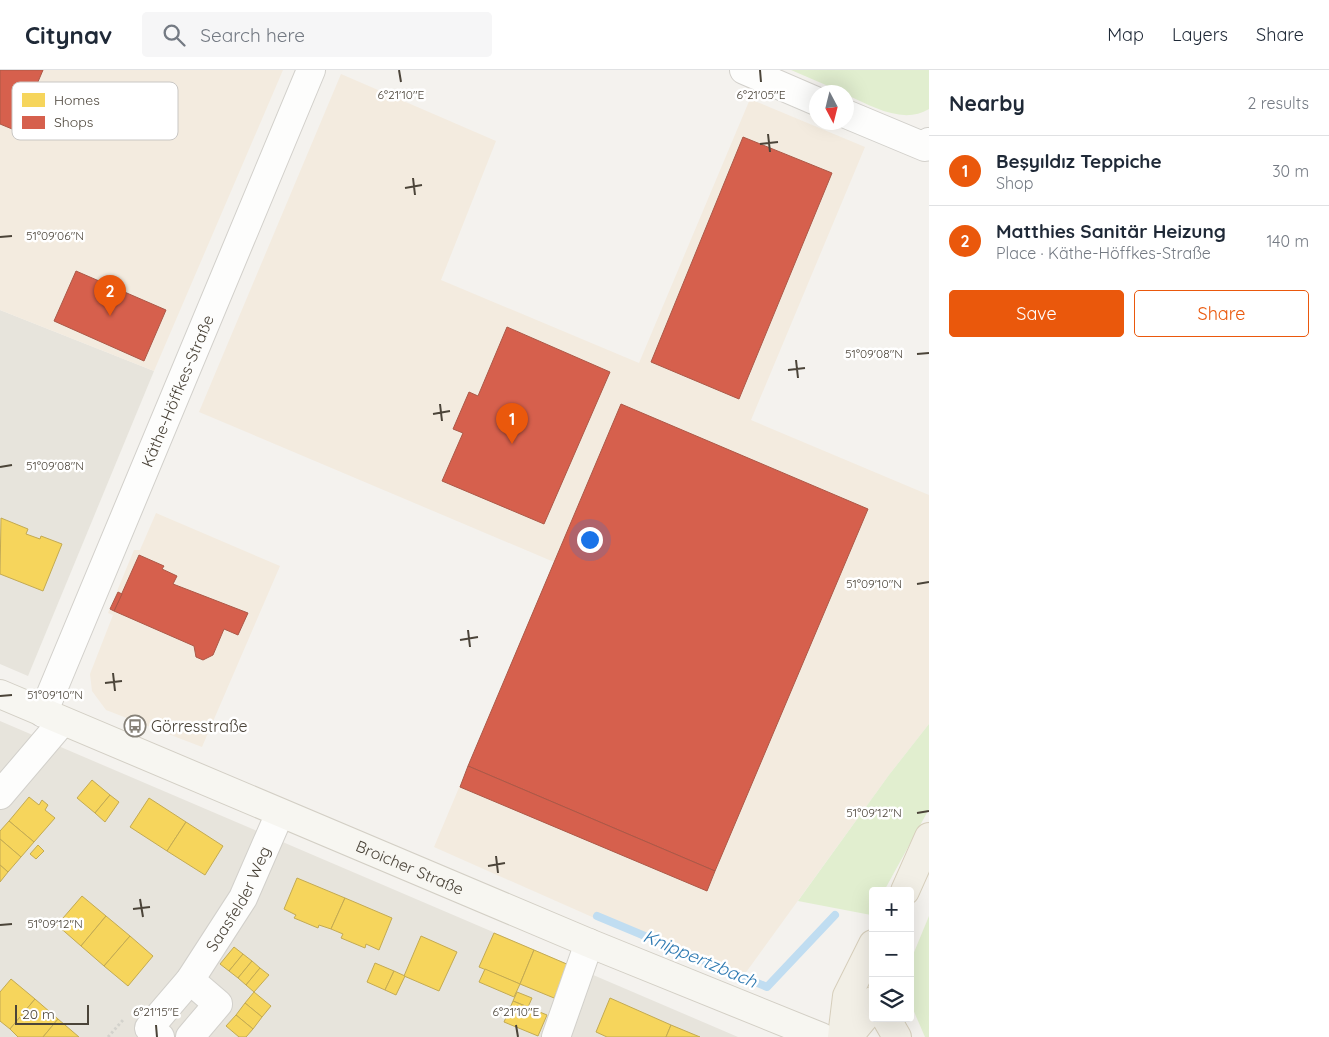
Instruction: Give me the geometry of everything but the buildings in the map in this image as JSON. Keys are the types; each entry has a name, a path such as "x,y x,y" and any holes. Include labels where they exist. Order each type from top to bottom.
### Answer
{"main road":[{"path":"907,887 929,837"},
{"path":"842,1037 847,996 869,952"},
{"path":"848,1037 869,1010"},
{"path":"888,1022 897,1037"}],"street":[{"name":"Käthe-Höffkes-Straße","path":"53,717 310,70"},
{"path":"744,70 809,98"},
{"path":"854,117 928,146"},
{"name":"Broicher Straße","path":"0,694 589,943 821,1037"},
{"path":"0,795 53,717"},
{"name":"Saasfelder Weg","path":"160,1037 149,1028 190,980 243,898 280,813"},
{"path":"556,1037 589,943"},
{"path":"190,980 218,1004 190,1037"}],"shaded area":[{"path":"0,70 283,70 154,371 0,310"},
{"path":"341,74 496,141 441,280 639,363 750,99 809,124 809,130 824,130 865,147 751,420 929,495 929,724 889,775 739,982 434,847 554,562 199,412"},
{"path":"0,310 154,371 28,676 0,664"},
{"path":"156,513 280,566 202,747 106,710 92,691 90,674 113,615 108,613 134,550 140,550"},
{"path":"0,721 738,1037 0,1037"}],"green space":[{"path":"791,70 929,70 929,109 909,115 898,115 854,98 854,85 826,85"},
{"path":"929,724 929,809 886,887 869,887 869,915 798,901 889,775"},
{"path":"929,916 929,1037 925,1037 914,1012 914,952"}],"waterway":[{"name":"Knippertzbach","path":"597,916 767,987 835,915"}],"place":[{"name":"Matthies Sanitär Heizung","path":"110,316"},
{"name":"Beşyıldız Teppiche","path":"512,444"},
{"name":"Görresstraße","path":"135,726"}]}
